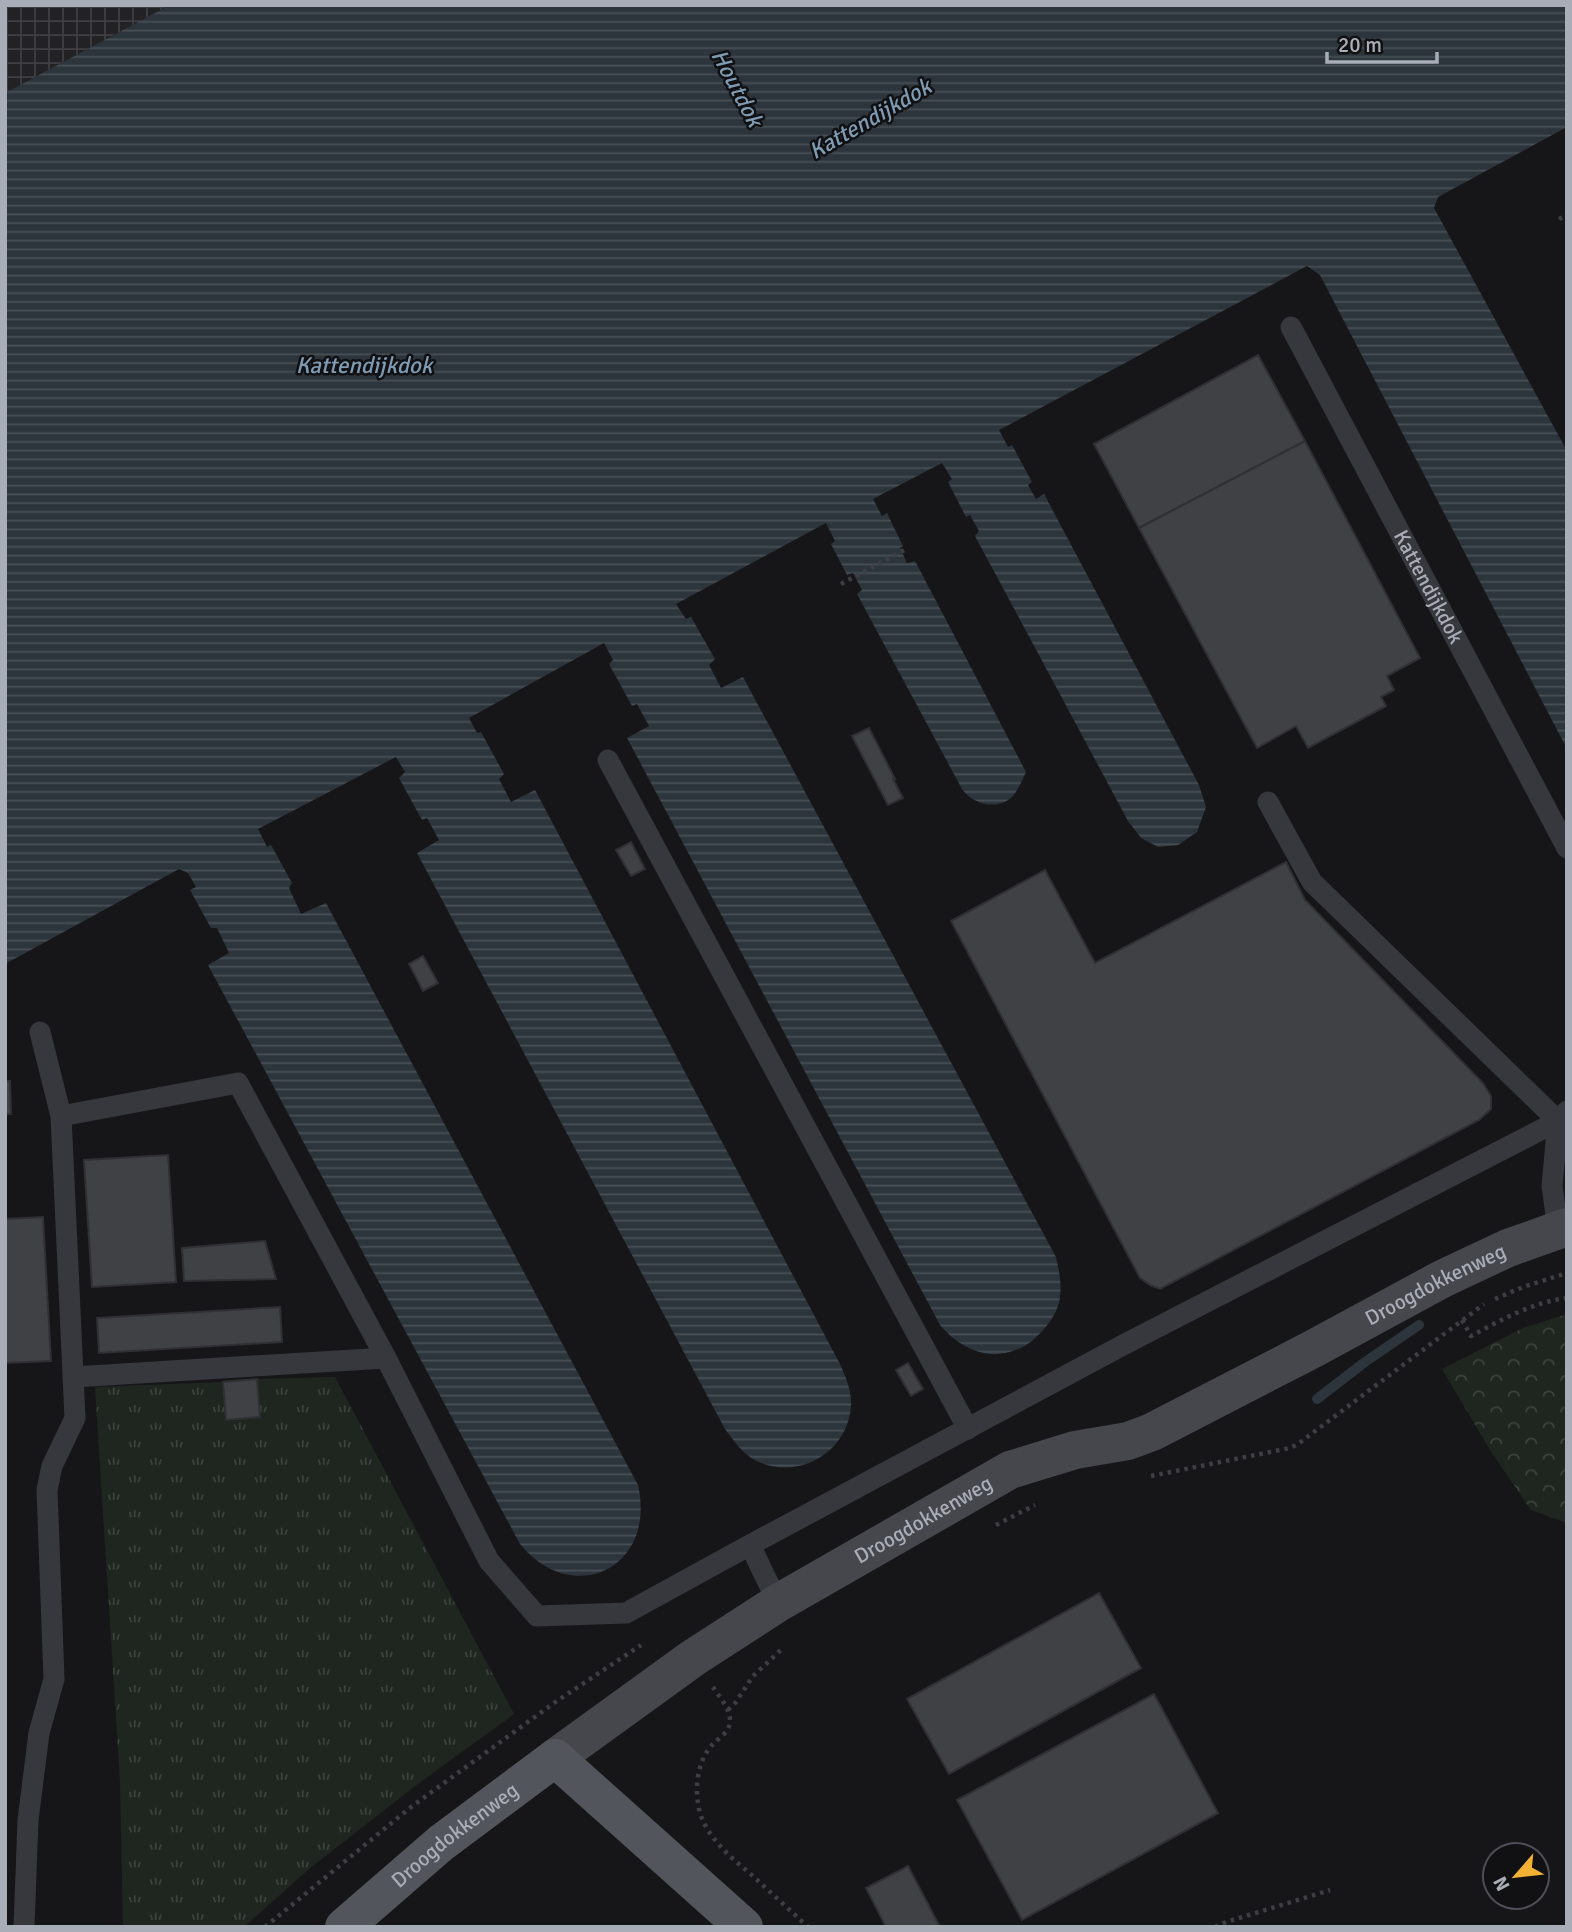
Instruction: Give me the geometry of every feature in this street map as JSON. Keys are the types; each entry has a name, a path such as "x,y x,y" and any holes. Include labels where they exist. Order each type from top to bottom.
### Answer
{"main road":[{"name":"Droogdokkenweg","path":"344,1927 441,1843 555,1758"},
{"path":"555,1758 744,1927"}],"street":[{"name":"Droogdokkenweg","path":"555,1758 693,1658 778,1603 1010,1470 1075,1450 1128,1441 1152,1432 1442,1279 1508,1248 1562,1228"}],"lane":[{"name":"Kattendijkdok","path":"1291,327 1567,848"},
{"path":"608,760 968,1429"},
{"path":"1268,802 1312,882 1562,1116"},
{"path":"24,1927 28,1820 39,1733 54,1679 47,1490 52,1466 75,1418 61,1116 40,1032"},
{"path":"61,1116 238,1083 386,1358 489,1561 537,1616 626,1613 1125,1344 1562,1116"},
{"path":"1562,1116 1552,1186 1562,1228"},
{"path":"72,1377 386,1358"},
{"path":"750,1545 778,1603"}],"path":[{"path":"1559,219 1567,215"},
{"path":"841,584 908,548"},
{"path":"1143,1477 1290,1448 1480,1306 1567,1273"},
{"path":"1462,1320 1471,1336 1518,1312 1567,1298"},
{"path":"994,1526 1040,1502"},
{"path":"265,1927 411,1807 543,1711 651,1638"},
{"path":"791,1641 753,1676 728,1710 731,1721 729,1728 704,1757 696,1789 703,1820 713,1838 808,1927"},
{"path":"1215,1927 1330,1890"}],"shaded area":[{"path":"5,5 170,5 5,93"}],"green space":[{"path":"1567,1314 1567,1523 1531,1510 1490,1450 1442,1369 1523,1328"},
{"path":"335,1377 514,1714 415,1786 309,1869 244,1927 123,1927 120,1781 95,1387 223,1382 226,1419 260,1417 257,1379"}],"water":[{"name":"Kattendijkdok","path":"170,5 1567,5 1567,127 1438,197 1434,208 1567,451 1567,749 1320,275 1307,266 999,430 1008,447 1012,445 1032,482 1028,485 1036,499 1044,494 1199,785 1206,807 1197,832 1178,845 1158,847 1141,838 1128,821 975,536 979,531 970,515 966,517 948,482 952,479 942,463 873,499 882,516 887,513 903,546 900,548 907,563 915,561 1026,772 1012,797 1006,801 985,804 972,799 962,789 857,594 862,590 853,573 847,575 831,544 835,541 826,523 676,604 686,619 691,617 715,659 709,665 721,688 743,677 1056,1257 1060,1298 1049,1323 1032,1341 1007,1353 983,1353 960,1343 940,1325 627,738 649,726 637,704 632,706 609,664 613,660 604,643 469,718 477,733 481,732 504,774 499,779 511,802 535,790 840,1364 851,1395 848,1423 841,1437 818,1459 803,1465 771,1466 746,1454 725,1429 417,853 439,840 427,818 422,820 399,778 405,772 396,757 258,829 267,847 271,845 292,883 289,888 301,914 326,903 638,1485 641,1514 635,1539 623,1557 606,1570 585,1576 563,1574 541,1563 520,1544 208,965 229,953 217,928 211,928 190,890 196,887 188,873 179,869 5,964 5,93"}],"building":[{"path":"1258,355 1305,441 1139,528 1094,444"},
{"path":"1305,441 1420,658 1387,676 1394,690 1381,697 1386,706 1308,748 1296,726 1257,748 1139,528"},
{"path":"869,728 903,798 888,805 852,736"},
{"path":"631,842 645,869 631,876 616,850"},
{"path":"1286,862 1305,900 1483,1083 1491,1096 1491,1109 1479,1120 1160,1289 1140,1278 951,921 1045,870 1095,963"},
{"path":"423,956 438,983 423,991 409,964"},
{"path":"5,1081 10,1081 11,1114 5,1114"},
{"path":"168,1155 176,1282 92,1287 84,1160"},
{"path":"43,1217 51,1361 5,1363 5,1219"},
{"path":"265,1241 276,1279 184,1281 182,1248"},
{"path":"280,1307 282,1342 99,1353 97,1318"},
{"path":"908,1363 923,1389 911,1396 896,1370"},
{"path":"257,1379 260,1417 226,1420 223,1382"},
{"path":"1099,1593 1141,1668 949,1774 907,1699"},
{"path":"1154,1694 1218,1813 1022,1920 957,1800"},
{"path":"908,1866 940,1927 886,1927 866,1888"}],"waterway":[{"path":"1317,1399 1419,1325"}],"water label":[{"name":"Houtdok","path":"737,88"}]}
